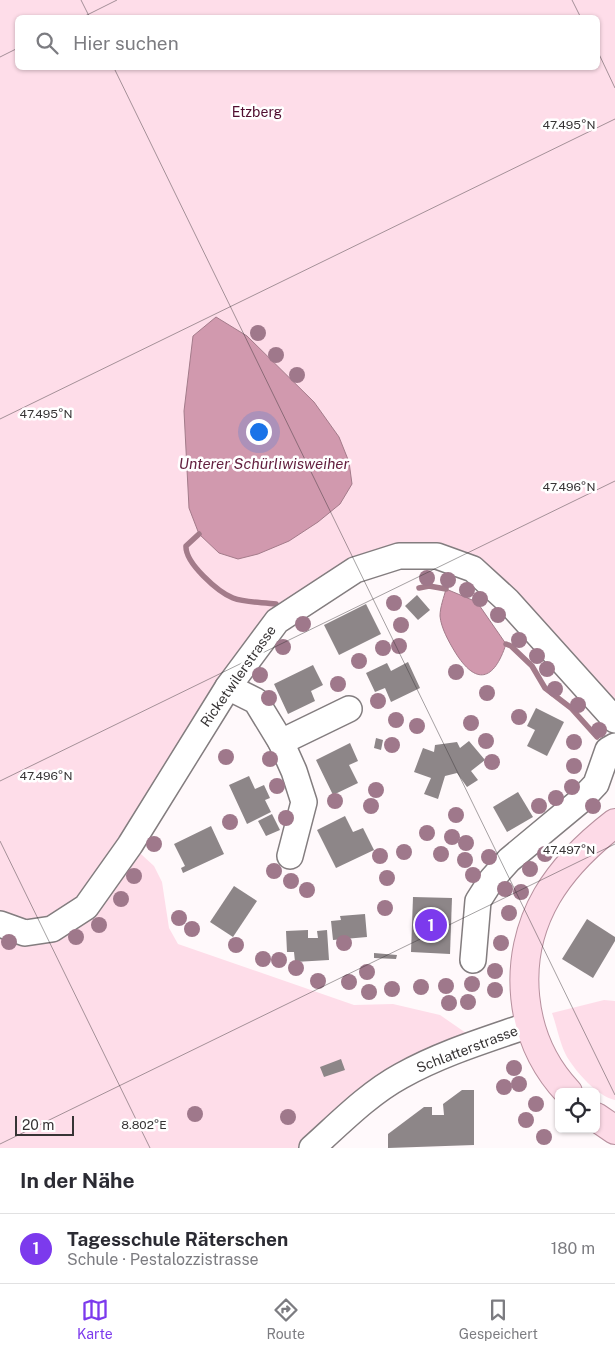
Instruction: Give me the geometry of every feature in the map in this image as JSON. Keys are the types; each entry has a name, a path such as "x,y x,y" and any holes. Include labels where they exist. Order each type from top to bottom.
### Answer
{"main road":[{"path":"565,1088 546,1064 530,1025 525,1002 524,972 530,937 547,897 564,872 585,848 615,823"},
{"path":"600,1120 615,1130"}],"street":[{"name":"Ricketwilerstrasse","path":"0,924 25,933 52,929 86,907 130,845 228,687 276,621 355,570 399,556 437,556 473,569 508,601 615,720"},
{"path":"228,687 256,701 281,742 304,802 290,856"},
{"path":"281,742 349,709"},
{"path":"472,960 478,901 492,879 509,860 580,800 596,784 608,750 615,746"},
{"name":"Schlatterstrasse","path":"312,1148 370,1098 400,1077 437,1058 530,1025"}],"green space":[{"name":"Etzberg","path":"0,0 615,0 615,720 473,569 399,556 277,621 130,844 154,866 162,882 169,928 178,944 354,1005 393,1004 440,1015 466,1033 471,1046 437,1058 312,1148 0,1148"},
{"path":"604,1000 615,1001 615,1100 600,1093 600,1088 594,1088 571,1063 562,1047 552,1013"}],"water":[{"name":"Unterer Schürliwisweiher","path":"216,317 247,336 314,402 339,437 349,462 352,484 340,504 318,522 289,541 258,554 238,559 219,553 199,534 189,508 184,411 193,336"},
{"path":"446,589 477,602 506,644 496,666 484,675 470,670 463,663 448,639 440,616"}],"building":[{"path":"417,595 430,610 418,620 405,606"},
{"path":"366,604 381,634 339,655 324,625"},
{"path":"408,662 420,688 391,702 385,688 375,692 366,673 387,663 391,671"},
{"path":"313,665 323,685 311,691 315,701 288,714 274,684"},
{"path":"536,708 564,722 547,756 527,746 535,730 527,726"},
{"path":"376,738 383,740 381,750 374,748"},
{"path":"469,741 485,760 471,771 478,780 467,787 457,773 445,776 438,799 424,794 431,778 414,772 423,748 434,752 435,745 457,742 460,748"},
{"path":"350,743 358,761 349,765 358,783 333,795 316,760"},
{"path":"249,776 255,789 264,785 270,798 265,800 271,812 247,824 229,785"},
{"path":"518,792 533,817 507,832 493,807"},
{"path":"272,814 280,830 266,836 258,821"},
{"path":"345,816 353,832 363,828 374,850 336,868 317,830"},
{"path":"211,826 224,854 183,873 181,868 185,866 174,844"},
{"path":"234,886 257,901 233,937 210,922"},
{"path":"413,897 452,898 450,954 411,952"},
{"path":"365,914 367,937 333,940 331,921 341,920 340,916"},
{"path":"587,919 615,937 615,941 593,978 562,959"},
{"path":"308,930 308,938 318,938 317,931 327,930 329,960 295,962 294,952 287,952 286,931"},
{"path":"374,953 397,955 396,959 374,958"},
{"path":"341,1059 345,1070 324,1077 320,1067"},
{"path":"462,1090 474,1090 474,1145 388,1148 388,1134 424,1107 432,1107 432,1115 444,1115 443,1104"}],"waterway":[{"path":"199,534 186,546 187,553 196,568 211,583 219,590 238,600 276,604"},
{"path":"419,588 429,586 446,589"},
{"path":"506,644 511,646 532,666 545,688 571,708 597,737"}],"place":[{"name":"Tagesschule Räterschen","path":"431,925"}]}
